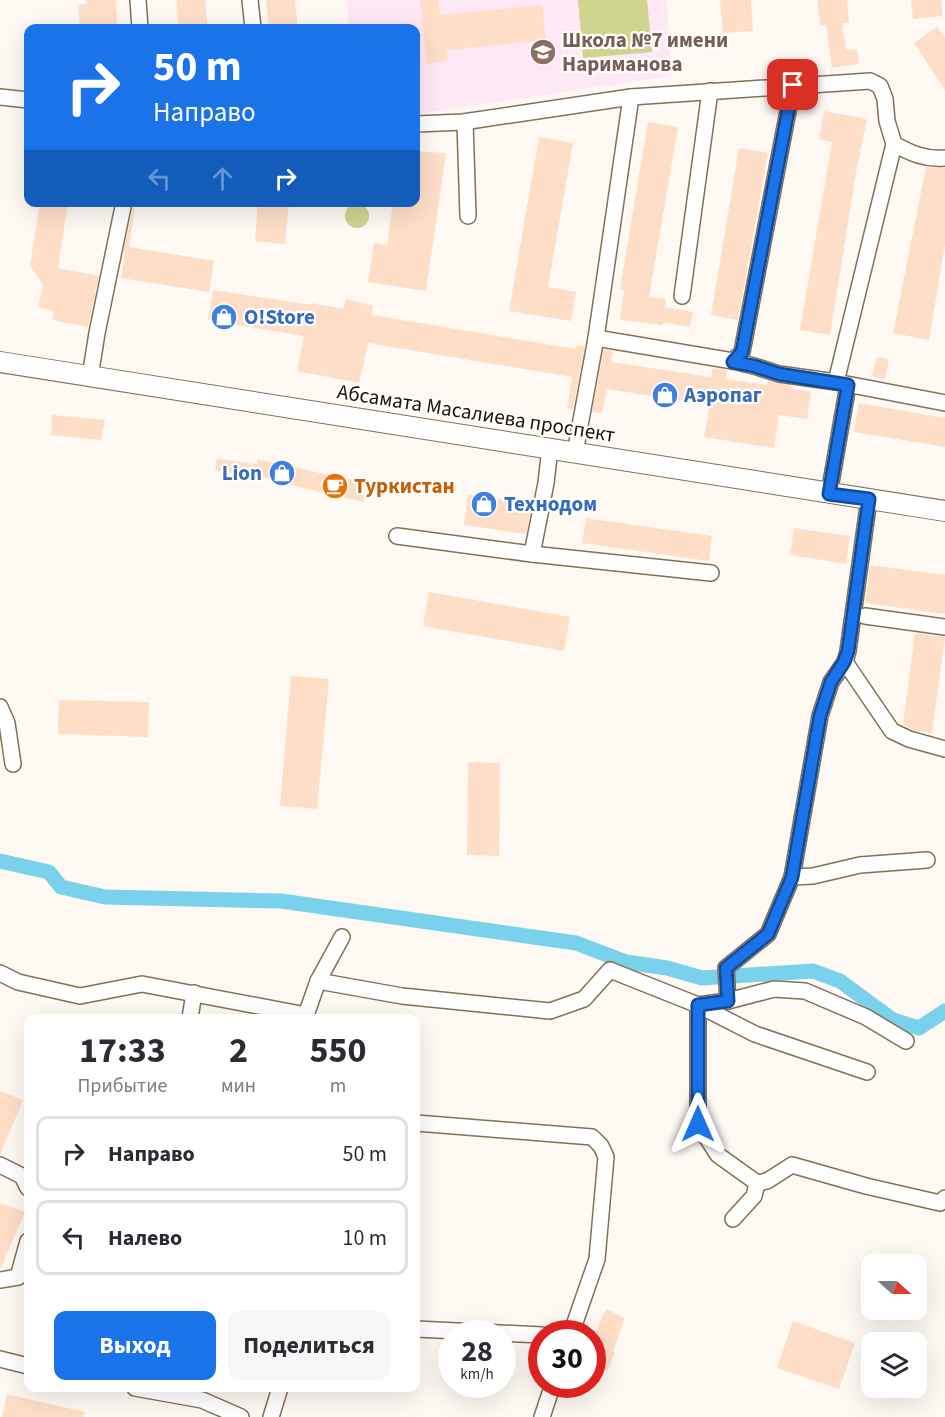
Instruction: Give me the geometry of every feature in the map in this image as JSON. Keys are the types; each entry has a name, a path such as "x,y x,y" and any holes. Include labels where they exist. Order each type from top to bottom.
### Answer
{"main road":[{"name":"Абсамата Масалиева проспект","path":"0,362 945,511"}],"street":[{"path":"138,0 140,24"},
{"path":"250,0 253,24"},
{"path":"420,124 465,122 631,97 870,81 880,86 885,99 887,121 894,144 842,383 829,494"},
{"path":"733,362 742,352 793,85"},
{"path":"682,296 710,92"},
{"path":"0,97 24,100"},
{"path":"575,453 596,338 631,97"},
{"path":"465,122 468,216"},
{"path":"894,144 914,155 935,159 945,158"},
{"path":"90,376 123,207"},
{"path":"596,338 754,366 779,374 842,383 945,403"},
{"path":"532,554 546,483 550,448"},
{"path":"728,994 726,968 768,934 792,877 820,716 831,682 848,651 869,499"},
{"path":"397,536 532,554 711,573"},
{"path":"865,616 945,627"},
{"path":"844,662 892,731 909,739 945,749"},
{"path":"0,707 7,723 13,764"},
{"path":"792,877 813,876 860,866 927,860"},
{"path":"306,1014 318,981 342,937"},
{"path":"318,981 402,996 550,1011 584,999 610,970 698,1005 755,1034 867,1072"},
{"path":"0,973 18,982 80,996 142,984 291,1014"},
{"path":"698,1005 728,994 774,989 805,991 866,1017 906,1041"},
{"path":"191,1014 194,993"},
{"path":"698,1005 698,1124 718,1155 757,1183 767,1181 792,1165 866,1186 940,1203 945,1198"},
{"path":"420,1123 592,1137 601,1146 606,1157 597,1259 576,1320"},
{"path":"0,1164 22,1176 24,1180"},
{"path":"733,1219 754,1196 757,1183"},
{"path":"0,1280 18,1277 24,1255"},
{"path":"420,1329 528,1334"},
{"path":"1,1362 24,1365"},
{"path":"157,1392 202,1400 241,1417"},
{"path":"271,1417 279,1392"},
{"path":"542,1417 549,1398"}],"shaded area":[{"name":"Школа №7 имени Нариманова","path":"347,0 667,0 671,76 420,113 420,24 349,24"}],"green space":[{"path":"578,0 647,0 652,52 583,58"},
{"path":"350,207 364,207 368,212 368,220 361,227 353,227 346,220 346,212"}],"building":[{"path":"86,0 116,0 117,24 80,24 78,5 86,4"},
{"path":"176,0 205,0 208,24 179,24"},
{"path":"266,0 295,0 298,24 269,24"},
{"path":"420,0 438,0 440,15 542,5 546,40 447,50 448,61 427,64"},
{"path":"720,0 751,0 753,31 723,33"},
{"path":"817,0 847,0 849,23 842,23 846,50 857,49 859,64 832,68 826,25 820,25"},
{"path":"911,0 941,0 943,16 913,19"},
{"path":"937,27 945,38 945,90 914,43"},
{"path":"824,111 867,119 830,335 800,330 832,142 819,139"},
{"path":"648,122 678,127 649,297 666,299 665,307 693,312 690,327 663,322 663,325 620,320 624,290 620,289"},
{"path":"539,137 573,143 548,287 576,292 571,321 509,311"},
{"path":"739,148 768,153 738,320 711,315"},
{"path":"420,151 446,153 426,291 368,282 374,243 387,245 392,207 420,207"},
{"path":"926,167 945,168 945,244 929,340 893,333"},
{"path":"39,207 67,207 58,268 99,276 88,327 52,320 54,311 38,307 43,285 30,265"},
{"path":"258,207 289,207 285,244 255,241"},
{"path":"133,208 135,208 129,247 214,261 209,292 121,278 125,253 123,253"},
{"path":"213,290 343,309 346,299 373,306 372,315 576,349 577,345 585,346 573,409 567,408 572,377 368,343 359,383 297,371 304,336 208,320"},
{"path":"604,349 613,351 611,362 711,377 713,368 727,370 726,379 767,385 768,381 792,386 792,389 811,392 807,419 779,415 774,448 704,437 710,405 607,389 602,413 592,412"},
{"path":"877,357 889,359 885,379 872,376"},
{"path":"859,403 945,418 945,447 854,432"},
{"path":"52,415 105,420 101,440 51,435"},
{"path":"217,459 257,464 257,459 365,483 364,502 259,476 215,471"},
{"path":"468,495 532,503 526,534 464,525"},
{"path":"586,518 712,536 709,561 582,543"},
{"path":"794,528 850,536 846,564 790,555"},
{"path":"870,565 945,575 945,614 865,603"},
{"path":"429,592 570,617 564,651 423,626"},
{"path":"915,633 945,637 932,733 913,730 903,725"},
{"path":"291,676 329,679 317,809 280,806"},
{"path":"59,700 149,702 148,737 58,734"},
{"path":"468,762 500,763 499,856 467,855"},
{"path":"0,1091 23,1100 0,1155"},
{"path":"0,1203 24,1212 24,1214 0,1270"},
{"path":"606,1309 625,1318 607,1371 606,1320 601,1320"},
{"path":"793,1321 855,1343 839,1389 777,1368"},
{"path":"7,1394 85,1412 84,1417 2,1417"}],"waterway":[{"path":"0,861 49,872 61,887 105,897 281,901 576,943 626,962 667,968 702,978 813,971 840,981 893,1020 919,1028 945,1011"}],"place":[{"name":"Школа №7 имени Нариманова","path":"543,52"},
{"name":"O!Store","path":"224,317"},
{"name":"Аэропаг","path":"665,395"},
{"name":"Lion","path":"282,473"},
{"name":"Туркистан","path":"335,486"},
{"name":"Технодом","path":"484,504"}],"route":[{"path":"698,1124 698,1005 728,1001 726,968 768,934 792,877 820,716 831,682 848,651 869,499 829,494 848,385 779,374 733,362 742,352 793,85"}]}
